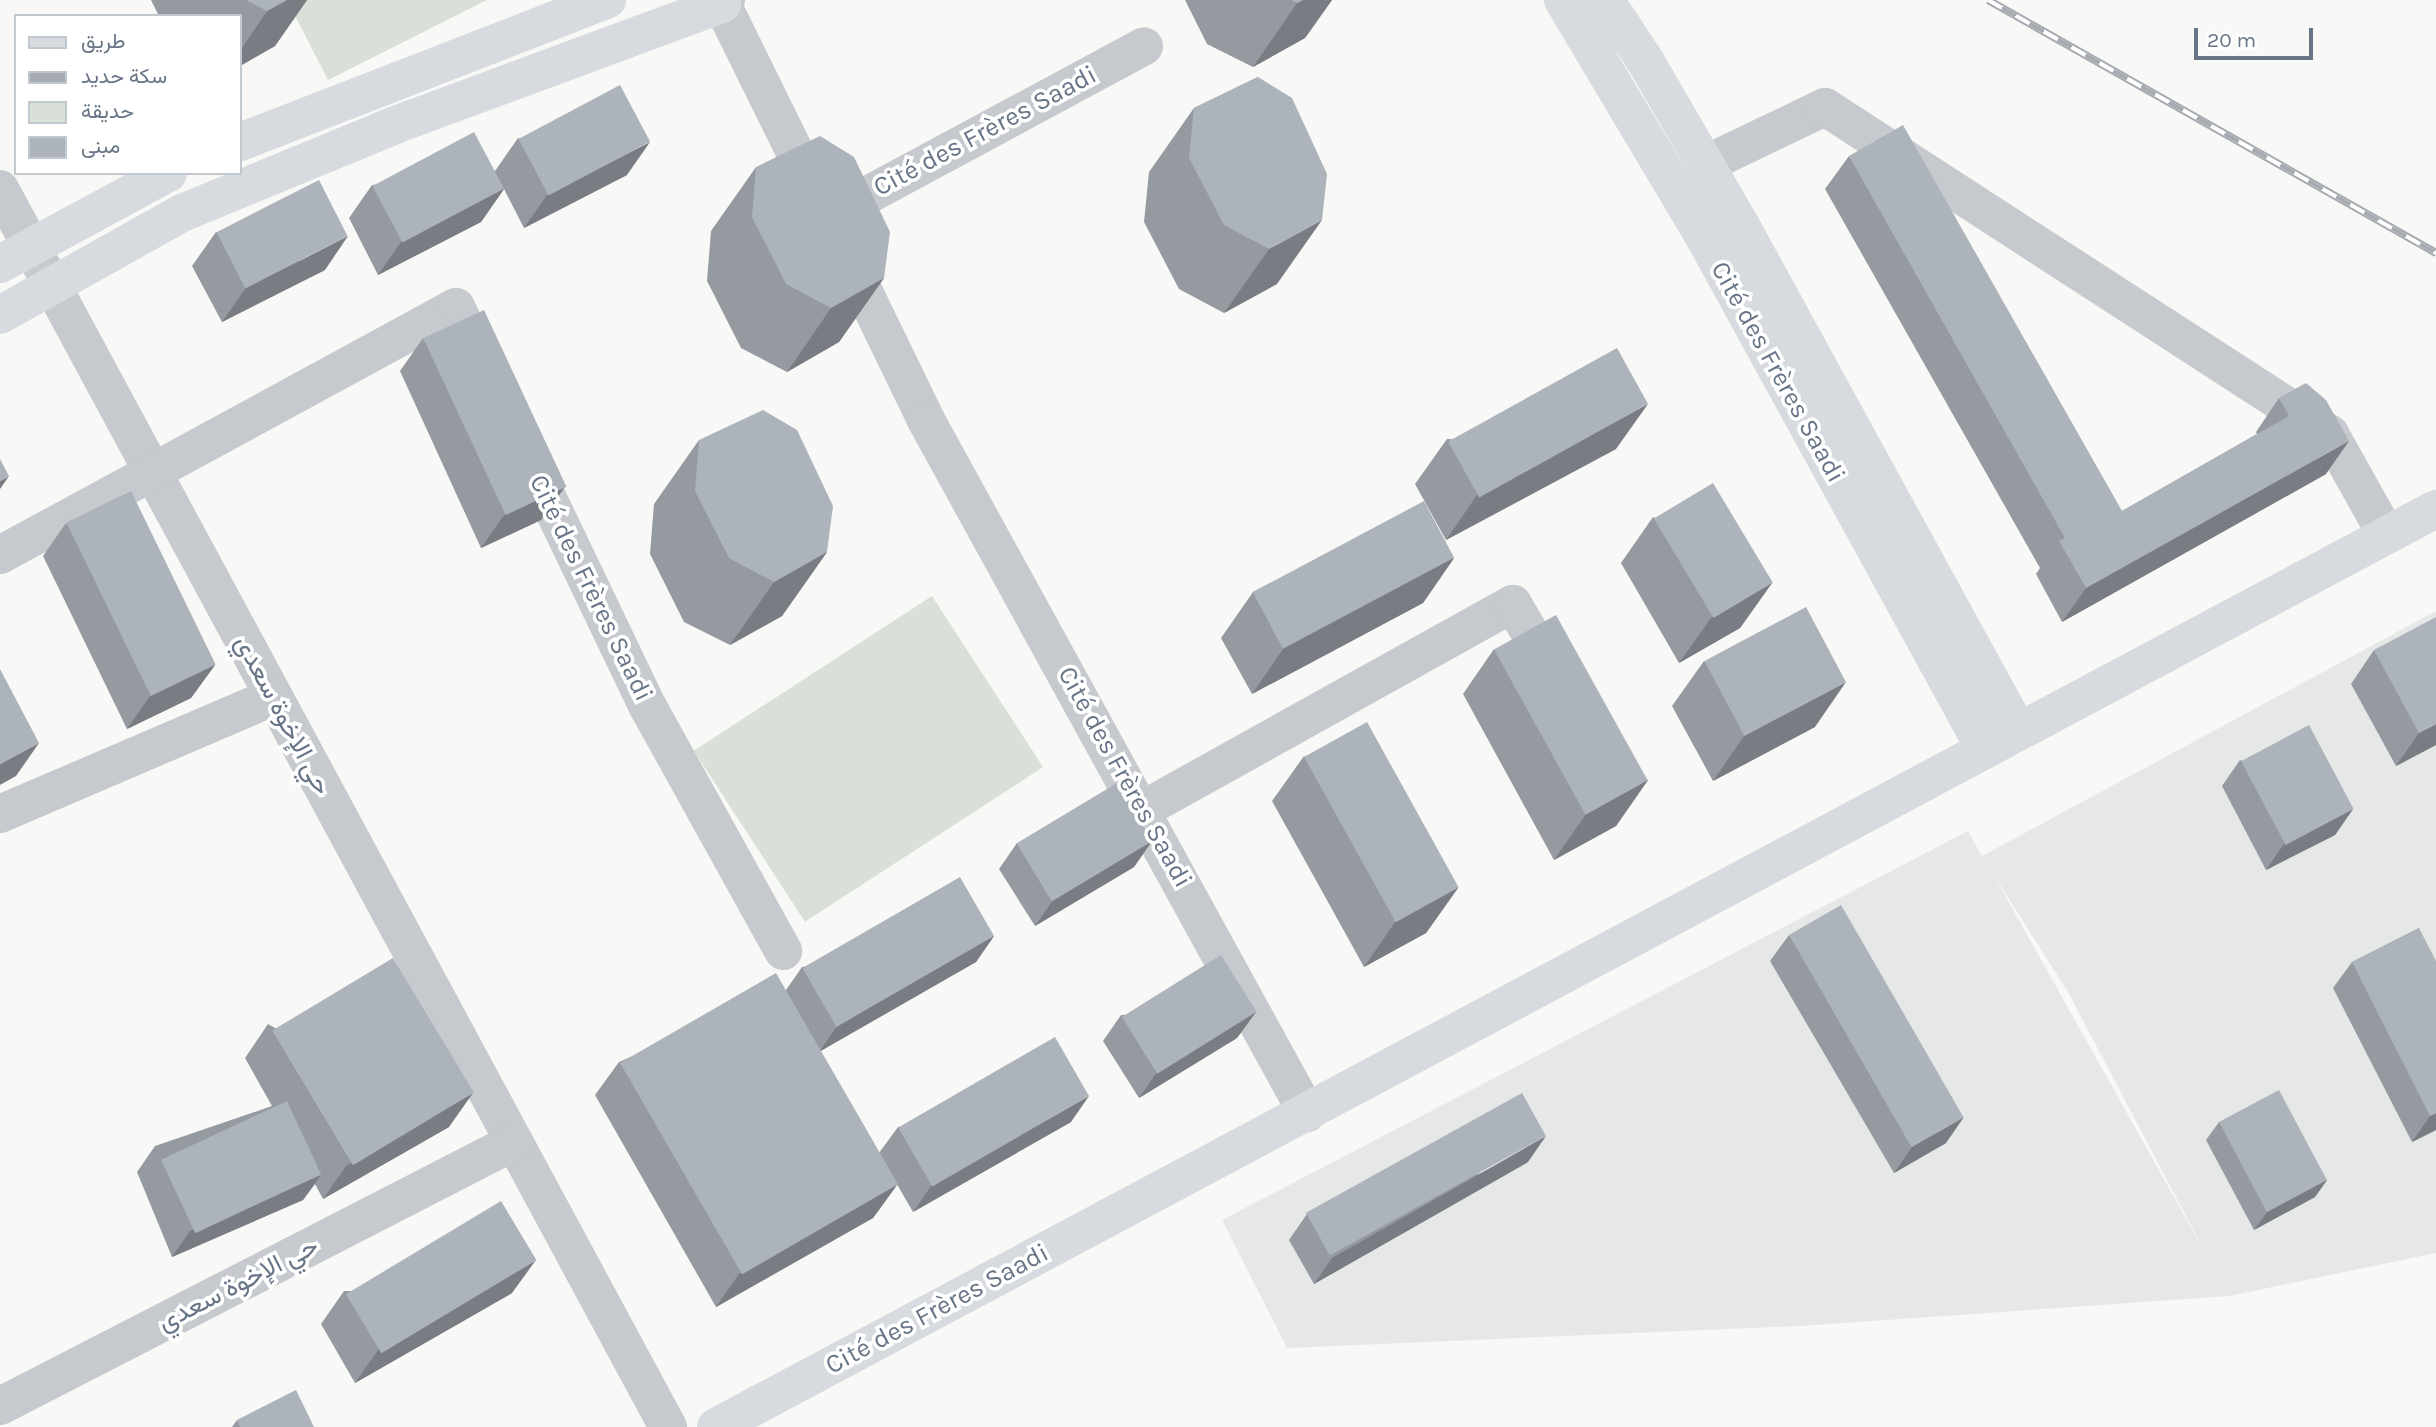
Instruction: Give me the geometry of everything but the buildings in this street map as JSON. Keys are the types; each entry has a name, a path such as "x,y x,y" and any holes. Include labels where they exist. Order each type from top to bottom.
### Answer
{"main road":[{"path":"242,141 607,0"},
{"name":"Cité des Frères Saadi","path":"1563,0 1707,242 1985,749"},
{"name":"Cité des Frères Saadi","path":"1605,0 1706,164 2018,731"},
{"name":"Cité des Frères Saadi","path":"0,315 54,287 113,248 226,195 606,44 723,1"},
{"path":"15,255 165,175"},
{"name":"Cité des Frères Saadi","path":"716,1427 2436,509"}],"street":[{"name":"Cité des Frères Saadi","path":"723,1 926,420 1144,809 1307,1113"},
{"name":"Cité des Frères Saadi","path":"827,217 1144,46"},
{"path":"1706,164 1825,107 2330,434 2386,534"},
{"path":"0,189 15,255 54,287"},
{"name":"حي الإخوة سعدي","path":"54,287 152,474 668,1427"},
{"path":"0,555 456,307 498,394"},
{"name":"Cité des Frères Saadi","path":"516,432 648,707 783,951"},
{"path":"1144,809 1513,604 1574,709"},
{"path":"0,814 273,696"},
{"name":"حي الإخوة سعدي","path":"0,1406 514,1142"}],"shaded area":[{"path":"2436,611 2436,1253 2229,1296 1800,1326 1287,1348 1222,1220 1968,831 1982,856","holes":["1993,874 2068,992 2207,1256"]}],"green space":[{"path":"287,0 487,0 328,80"},
{"path":"932,596 1043,767 805,922 694,751"}],"railway":[{"path":"1988,0 2436,253"}]}
